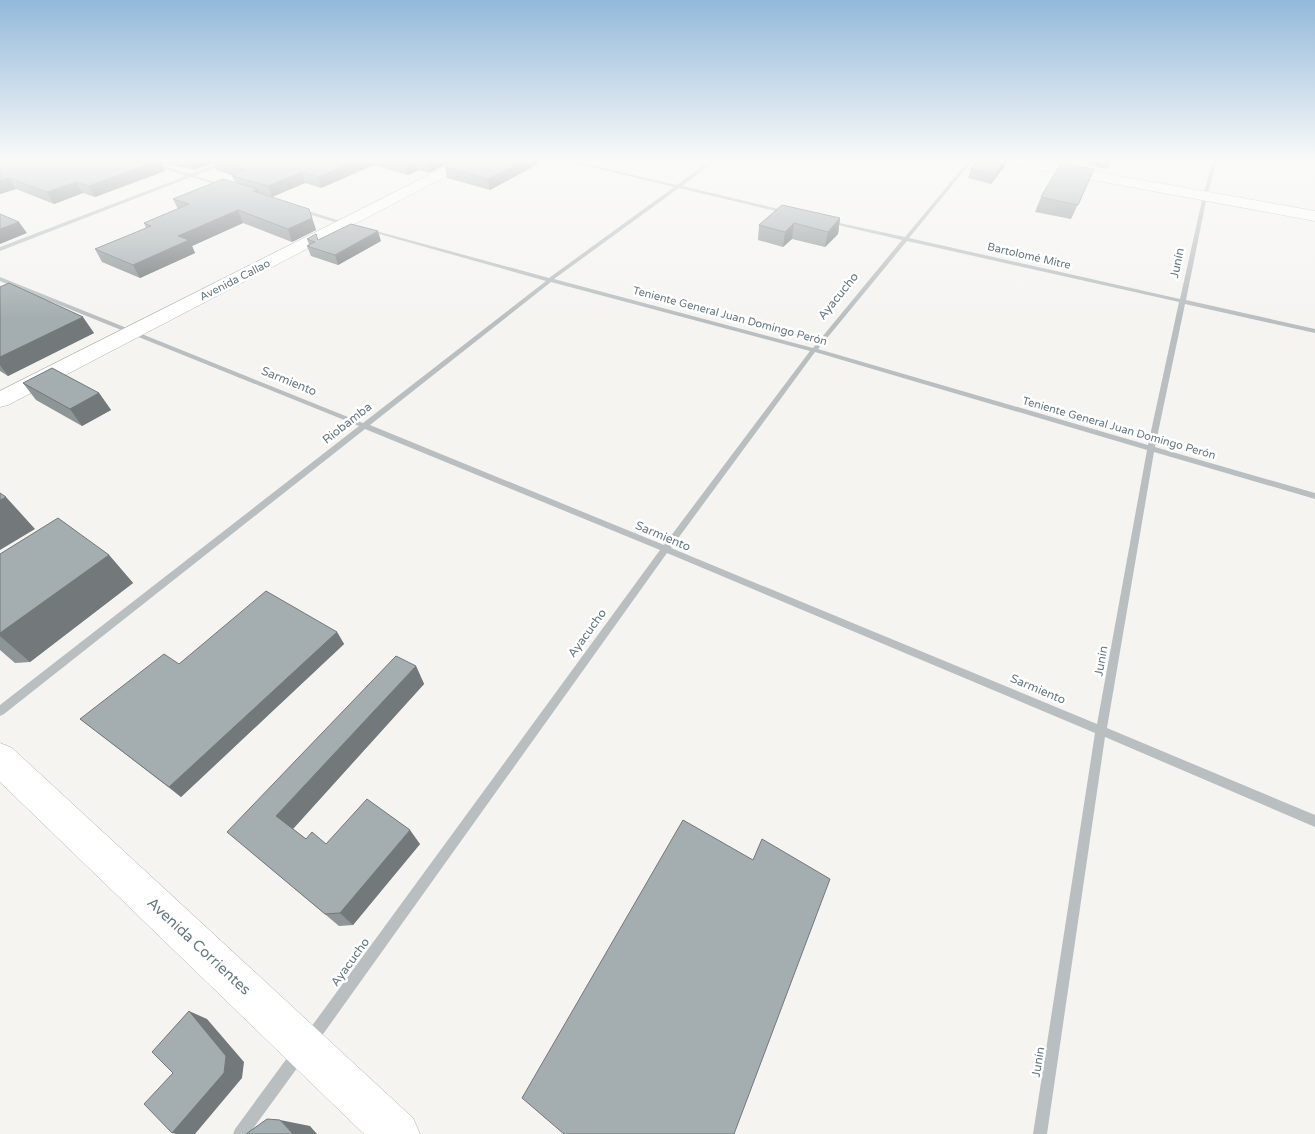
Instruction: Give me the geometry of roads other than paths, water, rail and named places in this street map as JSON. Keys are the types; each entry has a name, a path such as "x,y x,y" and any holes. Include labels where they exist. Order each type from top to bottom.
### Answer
{"main road":[{"name":"Avenida Callao","path":"0,400 371,213"},
{"path":"1298,213 1315,216"},
{"name":"Avenida Corrientes","path":"0,759 397,1134"}],"street":[{"path":"0,250 95,213"},
{"path":"313,213 350,224"},
{"name":"Riobamba","path":"0,711 550,280 641,213"},
{"name":"Ayacucho","path":"240,1134 337,1006 665,550 814,350 926,213"},
{"name":"Junín","path":"1040,1134 1101,730 1151,449 1201,213"},
{"name":"Bartolomé Mitre","path":"819,219 1315,331"},
{"name":"Teniente General Juan Domingo Perón","path":"364,228 550,280 814,350 1315,496"},
{"name":"Sarmiento","path":"0,279 365,424 1315,821"}]}
